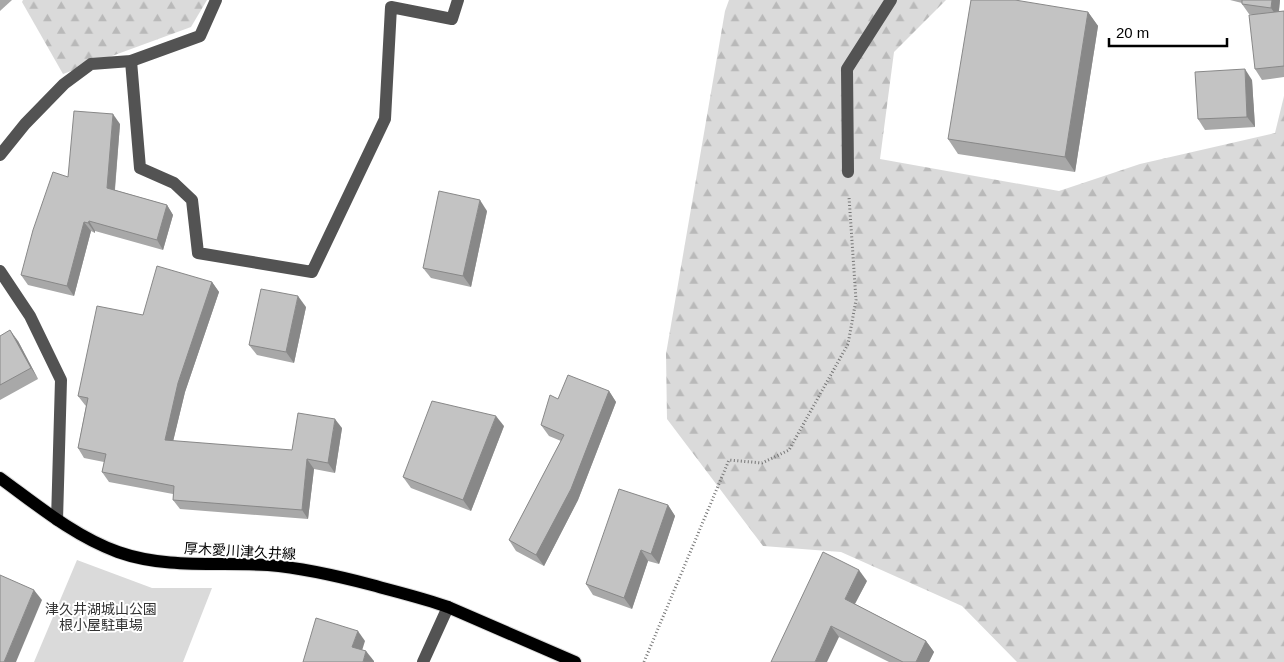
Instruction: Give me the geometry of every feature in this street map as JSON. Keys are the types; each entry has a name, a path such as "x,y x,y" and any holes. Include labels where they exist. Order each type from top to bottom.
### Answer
{"main road":[{"name":"厚木愛川津久井線","path":"0,478 57,520 91,540 118,552 139,558 188,564 305,569 383,588 448,607 575,662"}],"street":[{"path":"0,155 24,124 64,84 90,64 131,61 200,36 216,0"},
{"path":"131,61 140,168 174,183 192,200 198,252 312,272 386,118 391,6 452,19 458,0"},
{"path":"848,172 847,69 891,0"},
{"path":"0,271 30,316 61,380 57,520"},
{"path":"423,662 448,607"}],"path":[{"path":"644,662 729,460 762,463 789,450 848,344 856,300 848,172"}],"green space":[{"path":"23,0 207,0 191,27 63,74 22,2"},
{"path":"729,0 946,0 894,52 880,159 1059,191 1140,164 1275,133 1284,96 1284,662 1017,662 962,606 841,552 763,546 667,419 666,354 725,11"},
{"name":"津久井湖城山公園 根小屋駐車場","path":"77,560 152,588 212,588 183,662 34,662"}],"building":[{"path":"971,0 1015,0 1088,12 1065,157 948,139"},
{"path":"1242,0 1272,0 1271,8 1242,4"},
{"path":"1284,11 1284,66 1255,69 1249,15"},
{"path":"1245,69 1247,117 1198,119 1195,72"},
{"path":"74,111 113,114 107,188 167,205 157,240 89,221 88,223 84,222 67,286 21,275 33,230 53,172 68,177"},
{"path":"439,191 480,200 463,276 423,268"},
{"path":"157,266 212,282 178,383 165,440 292,450 298,413 335,419 328,463 307,459 302,510 173,500 174,486 102,472 106,454 78,448 88,398 78,396 97,306 143,315"},
{"path":"261,289 298,296 286,352 249,345"},
{"path":"10,330 31,368 0,385 0,336"},
{"path":"568,375 609,391 571,489 536,555 509,540 564,435 541,425 550,395 558,399"},
{"path":"432,401 496,416 463,500 403,477"},
{"path":"619,489 668,505 651,554 641,550 624,598 586,584"},
{"path":"823,552 859,570 845,599 926,641 916,662 903,662 831,626 815,662 771,662"},
{"path":"0,575 34,590 4,662 0,662"},
{"path":"316,618 358,631 352,647 366,651 363,662 303,662"}]}
